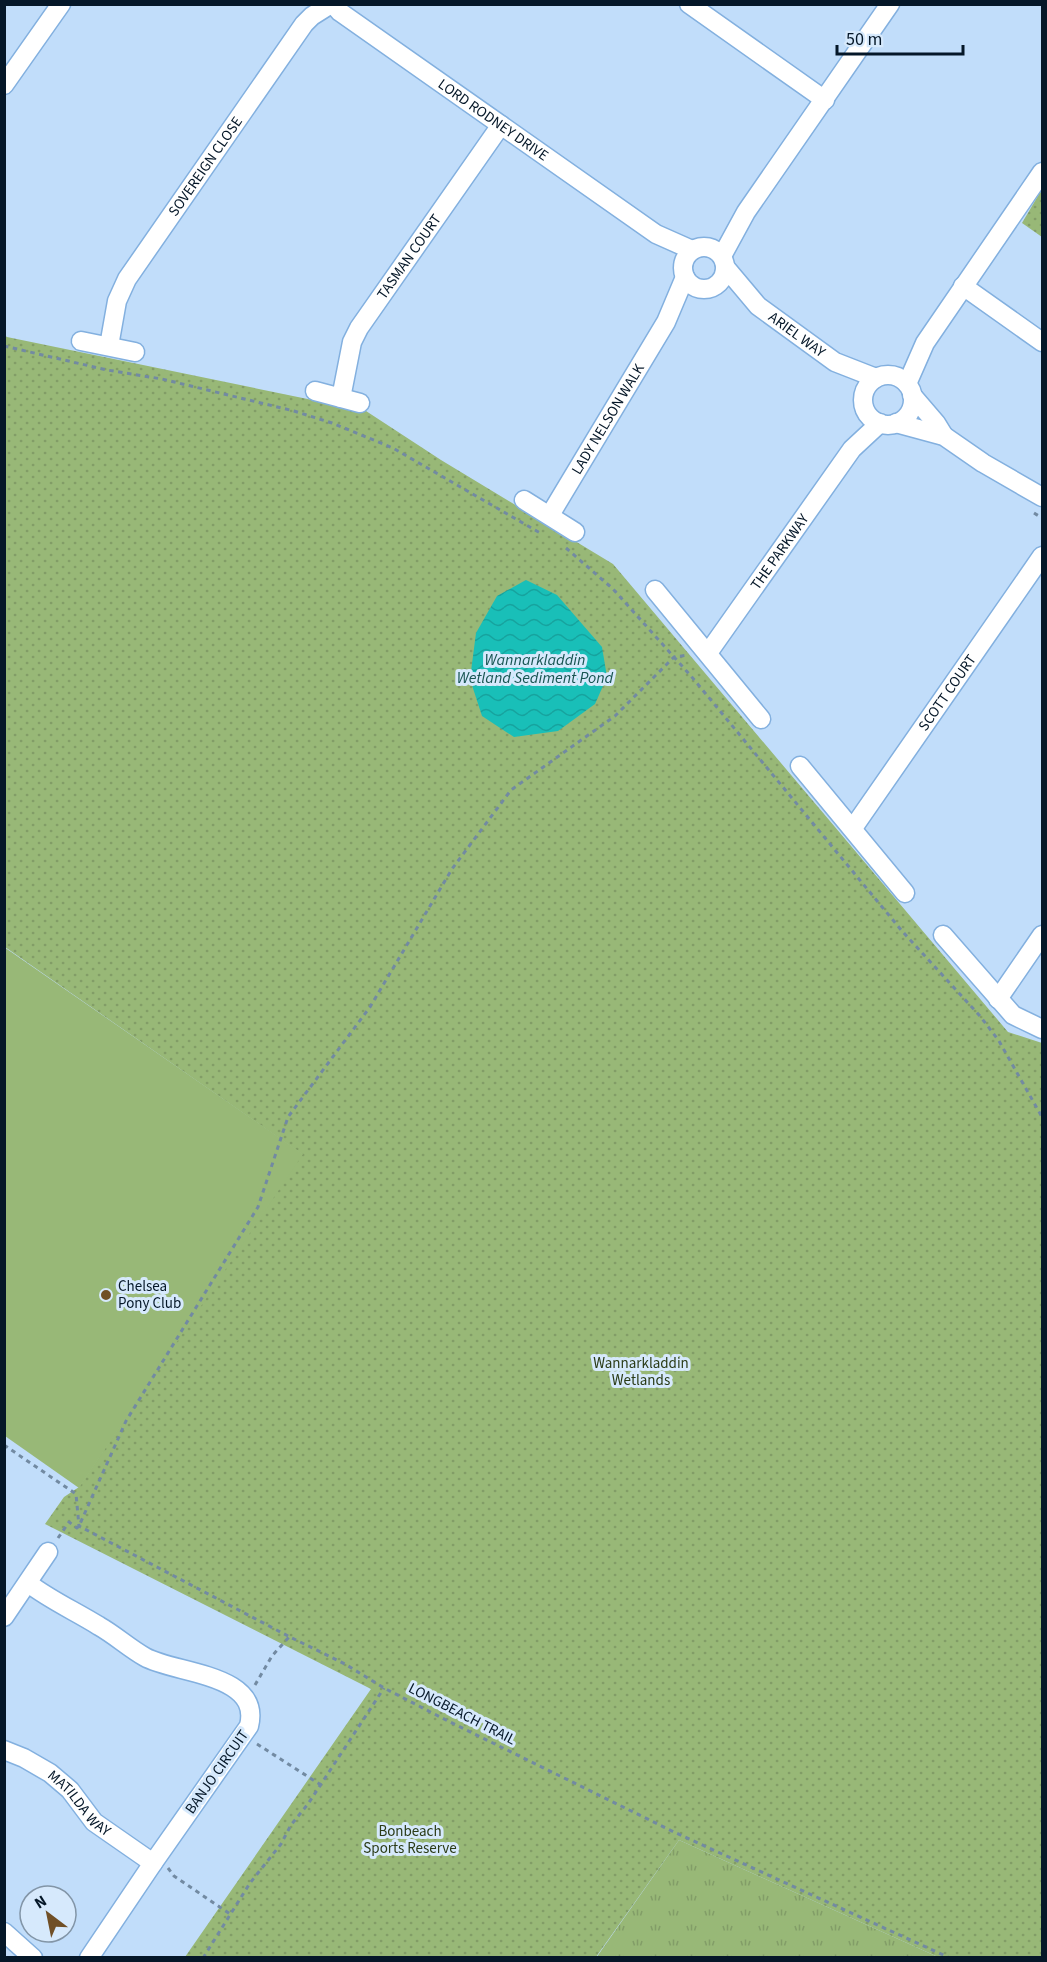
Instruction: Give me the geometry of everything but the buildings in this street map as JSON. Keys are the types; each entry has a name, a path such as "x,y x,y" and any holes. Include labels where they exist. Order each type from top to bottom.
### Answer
{"street":[{"path":"4,85 61,4"},
{"name":"LORD RODNEY DRIVE","path":"332,4 340,12 691,259"},
{"name":"SOVEREIGN CLOSE","path":"109,346 117,301 127,279 303,24 312,15 332,4"},
{"path":"689,4 825,100"},
{"path":"691,259 695,287 706,288 721,280 724,262 746,212 890,4"},
{"name":"TASMAN COURT","path":"341,398 349,352 359,328 501,125"},
{"name":"THE PARKWAY","path":"708,653 852,449 888,423 907,416 913,402 910,389 925,343 1042,172"},
{"path":"691,259 746,212"},
{"path":"691,259 712,248 724,262"},
{"name":"LADY NELSON WALK","path":"550,515 666,322 691,259"},
{"name":"ARIEL WAY","path":"724,262 758,306 835,362 883,377"},
{"path":"963,286 1042,342"},
{"name":"LADY NELSON WALK","path":"666,322 706,288"},
{"name":"ARIEL WAY","path":"706,288 758,306"},
{"path":"81,341 135,352"},
{"name":"THE PARKWAY","path":"852,449 870,383 883,377 925,343"},
{"name":"ARIEL WAY","path":"835,362 864,403"},
{"path":"883,377 896,376 910,389 944,436"},
{"path":"315,391 360,403"},
{"path":"864,403 869,416 888,423 944,436 983,463 1042,497"},
{"path":"524,500 550,515 570,539"},
{"name":"SCOTT COURT","path":"853,828 1042,556"},
{"path":"655,590 761,719"},
{"path":"800,766 905,893"},
{"path":"943,934 1017,1018 1042,1029"},
{"path":"998,999 1042,935"},
{"path":"4,1617 48,1552"},
{"path":"27,1583 67,1609 99,1625 146,1658 156,1663 214,1677 245,1699"},
{"name":"BANJO CIRCUIT","path":"89,1958 249,1726 250,1710 245,1699"},
{"name":"MATILDA WAY","path":"4,1750 50,1773 70,1790 94,1822 155,1860"},
{"path":"4,1932 33,1958"}],"path":[{"path":"4,346 107,370 173,382 294,411 332,423 393,448 544,535"},
{"path":"570,539 674,657 902,931 980,1016 999,1041 1042,1117"},
{"path":"79,1526 126,1421 258,1207 288,1117 370,1007 452,869 511,790 615,716 674,657"},
{"path":"4,1445 76,1494 79,1526"},
{"path":"48,1552 69,1522 77,1528 79,1526"},
{"name":"LONGBEACH TRAIL","path":"79,1526 345,1664 384,1688 674,1832 950,1958"},
{"path":"245,1699 272,1656 290,1637"},
{"path":"203,1958 250,1883 281,1844 291,1825 321,1785 384,1688"},
{"path":"243,1735 321,1785"},
{"path":"155,1860 166,1860 174,1876 230,1914"}],"green space":[{"path":"1042,189 1042,237 1022,223"},
{"name":"Wannarkladdin Wetlands","path":"4,335 366,411 441,460 613,564 1008,1032 1042,1043 1042,1957 938,1957 679,1840 596,1957 185,1957 371,1689 45,1524 64,1497 79,1487 302,1154 5,947"},
{"name":"Chelsea Pony Club","path":"4,947 303,1154 79,1488 5,1436"},
{"path":"679,1840 938,1957 596,1958"}],"water":[{"name":"Wannarkladdin Wetland Sediment Pond","path":"526,580 557,595 602,647 607,677 595,704 558,731 514,737 482,716 470,679 476,633 497,596"}],"place":[{"name":"Chelsea Pony Club","path":"106,1295"}],"park label":[{"name":"Bonbeach Sports Reserve","path":"410,1840"}]}
